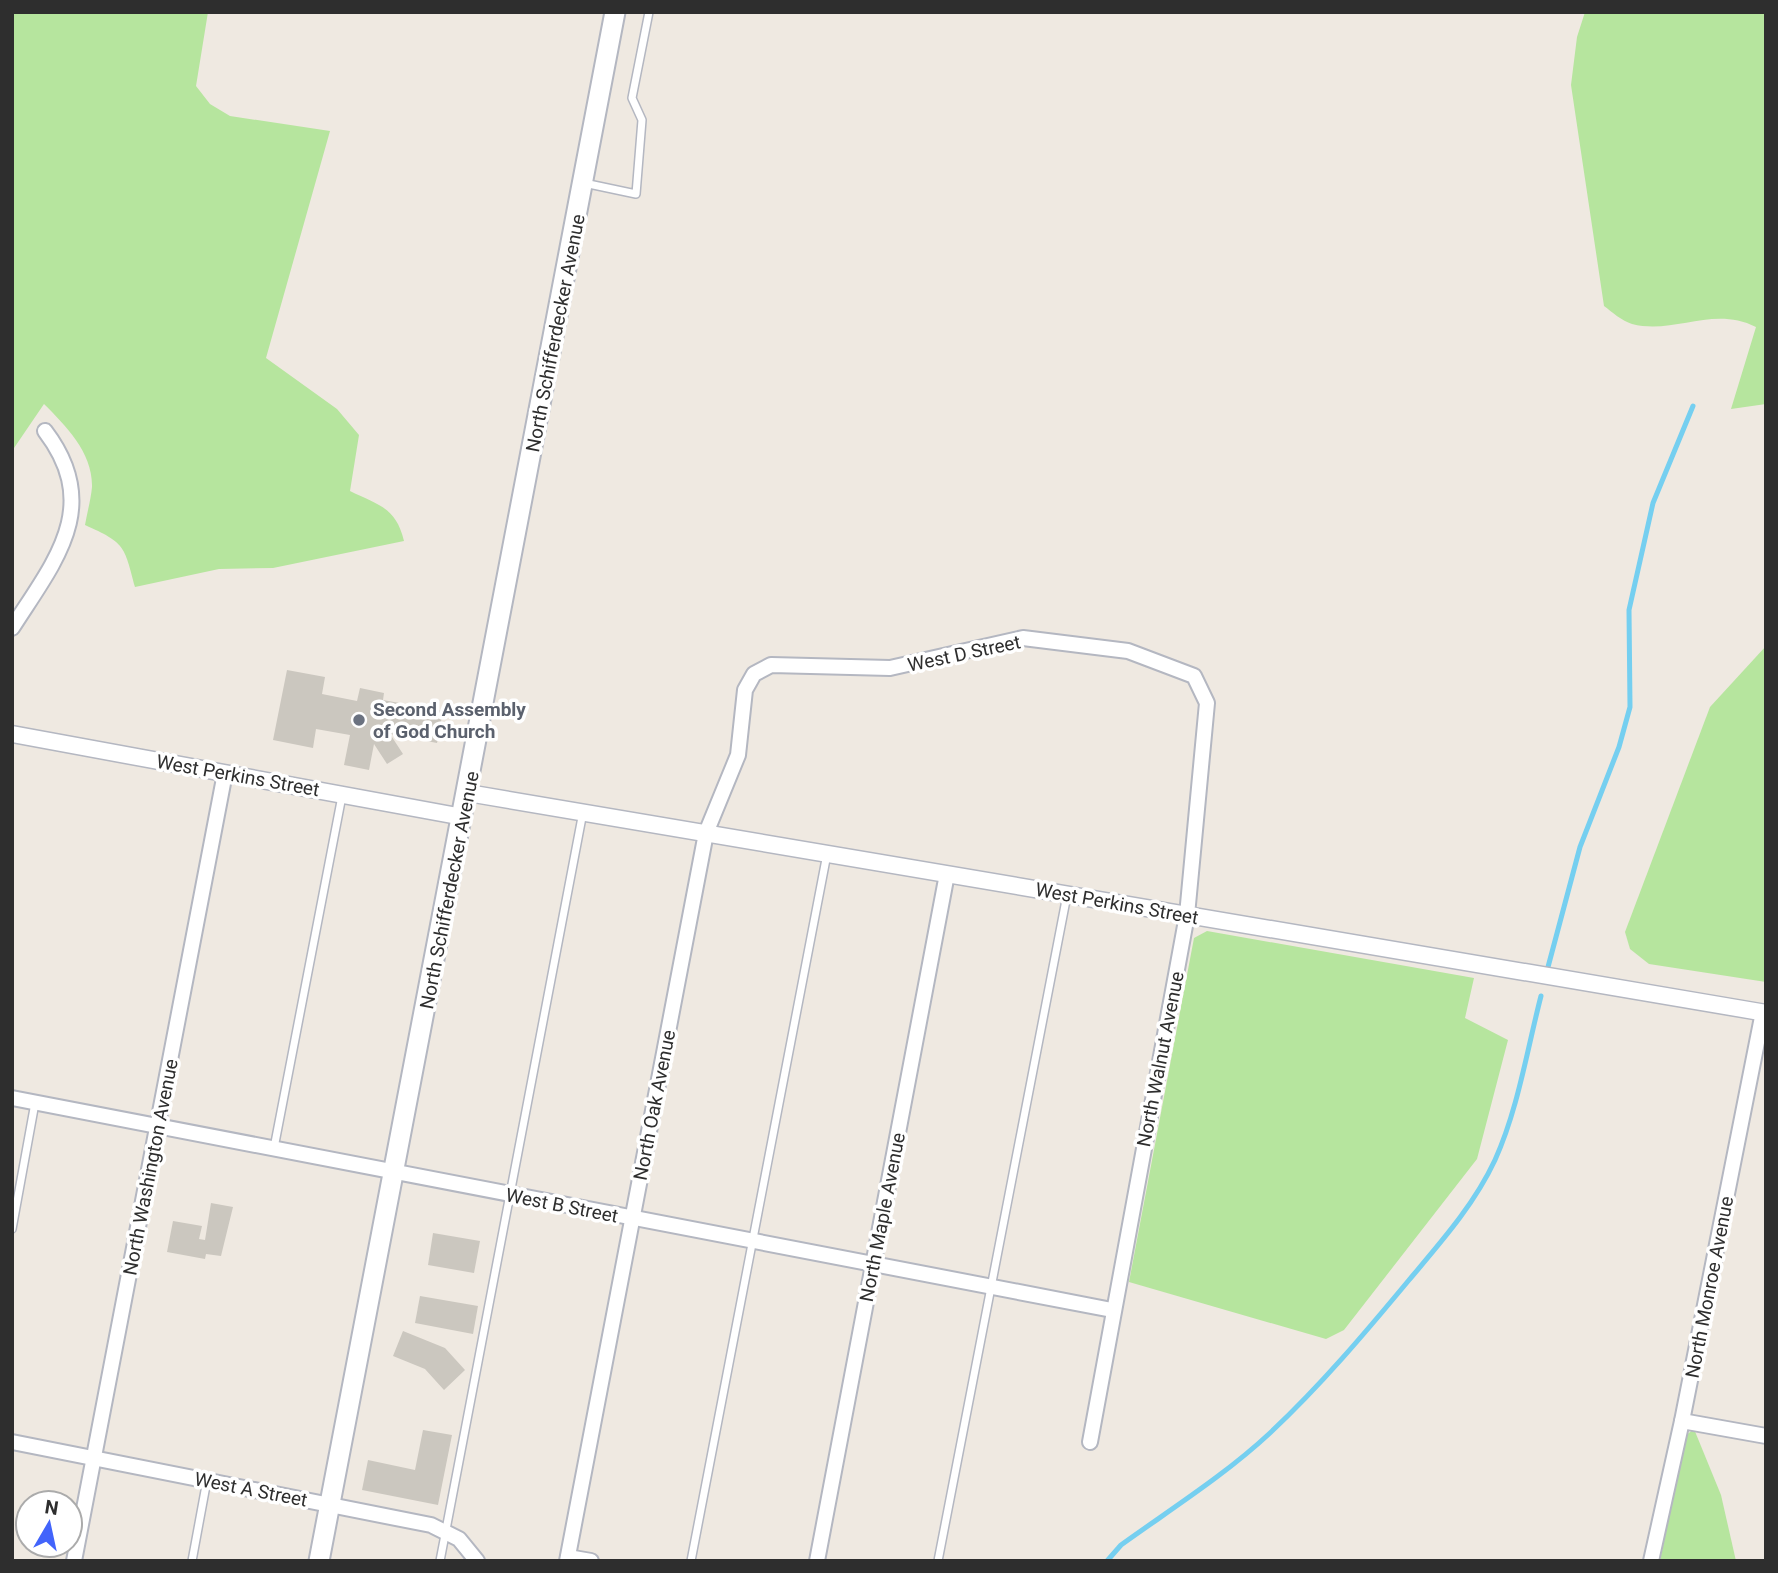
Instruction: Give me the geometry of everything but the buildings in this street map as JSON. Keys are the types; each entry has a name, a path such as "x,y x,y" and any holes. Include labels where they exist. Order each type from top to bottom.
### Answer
{"main road":[{"name":"North Schifferdecker Avenue","path":"319,1561 468,793 615,12"}],"street":[{"path":"12,628 51,572 71,519 72,494 66,472 45,430"},
{"name":"West D Street","path":"771,665 890,668 1023,638 1128,651 1194,676"},
{"name":"North Oak Avenue","path":"568,1559 706,833 738,755 745,690 754,674 771,665"},
{"name":"North Walnut Avenue","path":"1090,1442 1112,1310 1187,915 1207,703 1194,676"},
{"name":"West Perkins Street","path":"12,734 463,817"},
{"name":"North Washington Avenue","path":"74,1561 226,773"},
{"name":"West Perkins Street","path":"468,793 1764,1013"},
{"name":"North Maple Avenue","path":"817,1561 947,874"},
{"name":"North Monroe Avenue","path":"1651,1561 1764,1013"},
{"name":"West B Street","path":"12,1098 1112,1310"},
{"path":"1682,1421 1766,1436"},
{"name":"West A Street","path":"12,1442 431,1525 459,1539 477,1561"},
{"path":"568,1559 591,1561"}],"lane":[{"path":"584,183 636,194 642,121 632,97 649,12"},
{"path":"274,1149 342,795"},
{"path":"440,1561 583,812"},
{"path":"691,1561 750,1242 827,853"},
{"path":"938,1561 1067,894"},
{"path":"12,1229 35,1103"},
{"path":"192,1561 207,1480"}],"green space":[{"path":"12,12 208,12 196,86 210,104 230,116 330,131 266,358 337,409 359,435 350,491 391,514 404,541 273,568 219,569 135,587 121,547 108,536 85,525 92,487 88,463 77,441 44,404 12,451"},
{"path":"1585,12 1766,12 1766,404 1731,409 1756,327 1724,319 1663,326 1632,324 1604,306 1571,85 1577,37"},
{"path":"1766,646 1766,982 1649,964 1630,949 1625,932 1710,707"},
{"path":"1207,931 1474,978 1465,1018 1508,1040 1477,1159 1344,1330 1326,1339 1129,1282 1194,938"},
{"path":"1694,1429 1721,1495 1736,1561 1660,1561 1685,1436"}],"waterway":[{"path":"1548,967 1580,847 1619,747 1630,707 1629,610 1653,503 1693,406"},
{"path":"1107,1561 1121,1545 1235,1463 1289,1415 1359,1339 1456,1223 1487,1177 1503,1141 1516,1100 1541,996"}],"place":[{"name":"Second Assembly of God Church","path":"359,720"}]}
